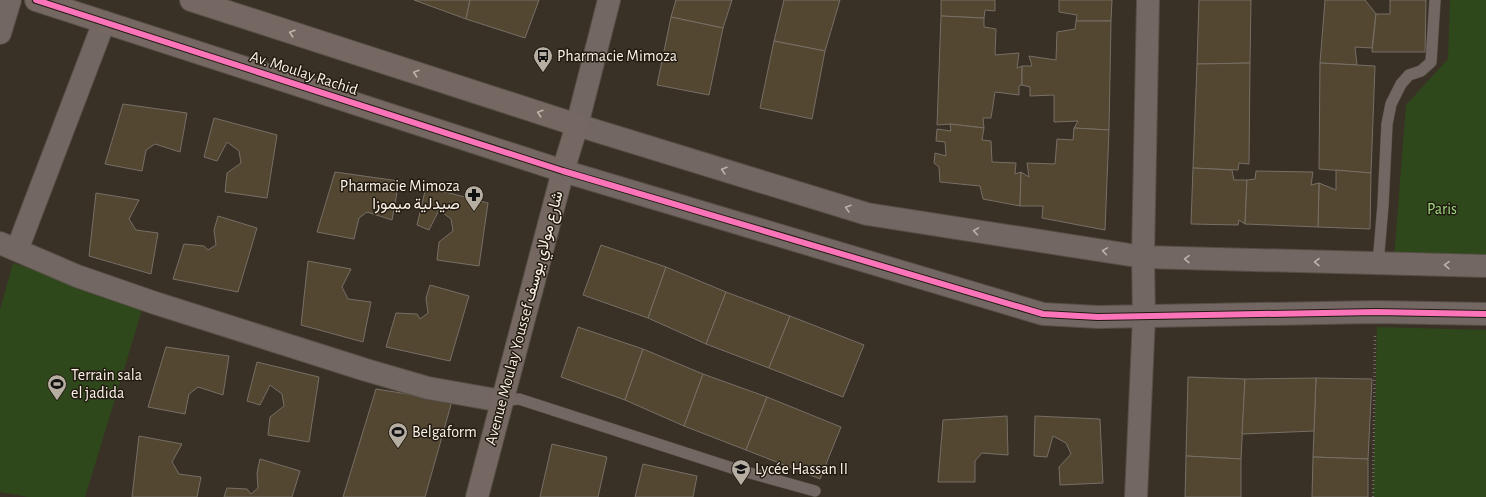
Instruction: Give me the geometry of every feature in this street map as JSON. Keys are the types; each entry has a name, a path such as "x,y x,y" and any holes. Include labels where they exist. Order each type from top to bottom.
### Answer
{"street":[{"path":"0,33 10,0"},
{"name":"Av. Moulay Rachid","path":"36,0 563,171"},
{"path":"192,0 577,125 867,214 1143,257 1486,266"},
{"name":"Avenue Moulay Youssef شارع مولاي يوسف","path":"477,497 609,0"},
{"path":"1136,497 1144,317 1143,257 1148,0"},
{"path":"104,22 8,247 77,276 366,370 428,388 502,401"},
{"path":"563,171 1043,314 1098,317 1376,312 1486,314"}],"lane":[{"path":"1378,264 1383,205 1387,124 1391,104 1401,84 1409,75 1421,71 1431,62 1435,0"},
{"path":"502,401 519,399 732,468 815,491"}],"path":[{"path":"1373,497 1376,312"}],"green space":[{"name":"Paris","path":"1450,0 1486,0 1486,259 1394,259 1406,105 1448,59"},
{"name":"Terrain sala el jadida","path":"13,263 143,307 85,497 28,497 0,492 0,310"},
{"path":"1377,327 1486,330 1486,497 1373,497"}],"building":[{"path":"414,0 470,0 466,19"},
{"path":"470,0 539,0 525,38 466,19"},
{"path":"676,0 732,0 723,28 671,17"},
{"path":"784,0 840,0 825,51 774,41"},
{"path":"941,0 995,0 995,11 985,10 984,18 941,16"},
{"path":"1059,0 1112,0 1111,21 1076,21 1077,15 1059,12"},
{"path":"1199,0 1251,0 1250,63 1197,64"},
{"path":"1325,0 1365,0 1376,14 1372,48 1355,47 1357,65 1320,63"},
{"path":"1390,0 1426,0 1425,52 1372,52 1376,14 1390,14"},
{"path":"941,16 984,18 984,27 996,29 995,55 1019,53 1017,68 1022,66 1022,85 1019,86 1019,95 995,92 991,118 983,118 984,128 950,124 937,125"},
{"path":"671,17 723,28 709,95 657,85"},
{"path":"1076,21 1111,21 1109,130 1074,128 1078,121 1054,122 1054,95 1030,96 1030,87 1022,85 1022,66 1032,66 1029,56 1056,60 1057,32 1075,29"},
{"path":"774,41 825,51 812,119 760,108"},
{"path":"1250,63 1249,164 1239,163 1238,170 1193,168 1197,64"},
{"path":"1320,63 1375,66 1371,173 1319,169"},
{"path":"123,104 187,113 180,152 155,144 146,150 142,171 105,164"},
{"path":"214,118 277,135 267,198 225,192 227,173 241,163 239,151 227,142 217,161 204,157"},
{"path":"950,124 984,128 982,140 991,141 992,162 1016,163 1015,174 1021,172 1020,206 983,199 980,186 940,182 939,167 934,163 935,153 946,156 945,142 936,141 937,129 951,131"},
{"path":"1074,128 1109,130 1105,230 1042,218 1043,206 1020,206 1021,172 1029,177 1027,163 1055,164 1057,139 1073,140"},
{"path":"1193,168 1232,170 1234,180 1247,180 1245,224 1239,220 1238,225 1191,224"},
{"path":"1336,170 1371,173 1370,229 1318,227 1319,183 1336,190"},
{"path":"1256,171 1313,172 1311,185 1319,183 1318,227 1245,224 1247,180 1255,179"},
{"path":"335,172 399,181 392,220 367,212 359,218 354,239 317,232"},
{"path":"426,187 488,203 479,266 437,260 439,242 453,231 451,219 439,210 429,230 417,225"},
{"path":"96,193 139,200 129,219 136,230 158,233 151,274 89,256"},
{"path":"218,216 257,228 238,292 173,279 184,244 204,246 208,250 216,245 214,230"},
{"path":"601,245 666,267 648,318 583,295"},
{"path":"308,261 351,269 342,287 348,299 371,302 363,342 301,325"},
{"path":"666,267 726,292 706,344 648,318"},
{"path":"430,285 469,296 450,361 386,347 396,313 417,314 420,319 428,313 426,298"},
{"path":"726,292 790,316 769,368 706,344"},
{"path":"790,316 864,345 843,397 769,368"},
{"path":"578,327 643,349 625,400 561,377"},
{"path":"166,347 229,356 223,395 198,387 189,394 185,414 148,407"},
{"path":"643,349 703,374 684,426 625,400"},
{"path":"257,362 319,377 309,442 268,435 270,417 284,406 282,394 270,385 260,405 247,401"},
{"path":"703,374 767,397 746,450 684,426"},
{"path":"1188,377 1245,379 1241,459 1186,456"},
{"path":"1316,378 1372,379 1368,459 1313,457"},
{"path":"1316,378 1314,431 1242,434 1245,379"},
{"name":"Belgaform","path":"376,389 452,401 425,497 343,497"},
{"path":"767,397 841,427 820,479 746,450"},
{"path":"1007,416 1008,455 982,453 975,461 975,482 938,482 943,420"},
{"path":"1035,416 1100,419 1103,483 1060,485 1059,467 1071,454 1066,443 1053,436 1047,457 1034,456"},
{"path":"139,436 182,444 172,462 179,474 201,477 197,497 132,497"},
{"path":"552,444 607,457 598,497 540,497"},
{"path":"1186,456 1241,459 1241,497 1185,497"},
{"path":"1313,457 1368,459 1368,497 1312,497"},
{"path":"260,459 300,471 292,497 224,497 227,488 247,489 251,494 258,488 257,473"},
{"path":"643,464 697,476 693,497 635,497"}],"cycle path":[{"path":"36,0 563,171 1043,314 1098,317 1376,312 1486,314"}],"place":[{"name":"Pharmacie Mimoza","path":"543,73"},
{"name":"Pharmacie Mimoza صيدلية ميموزا","path":"474,212"},
{"name":"Terrain sala el jadida","path":"57,401"},
{"name":"Belgaform","path":"398,449"},
{"name":"Lycée Hassan II","path":"741,486"}]}
